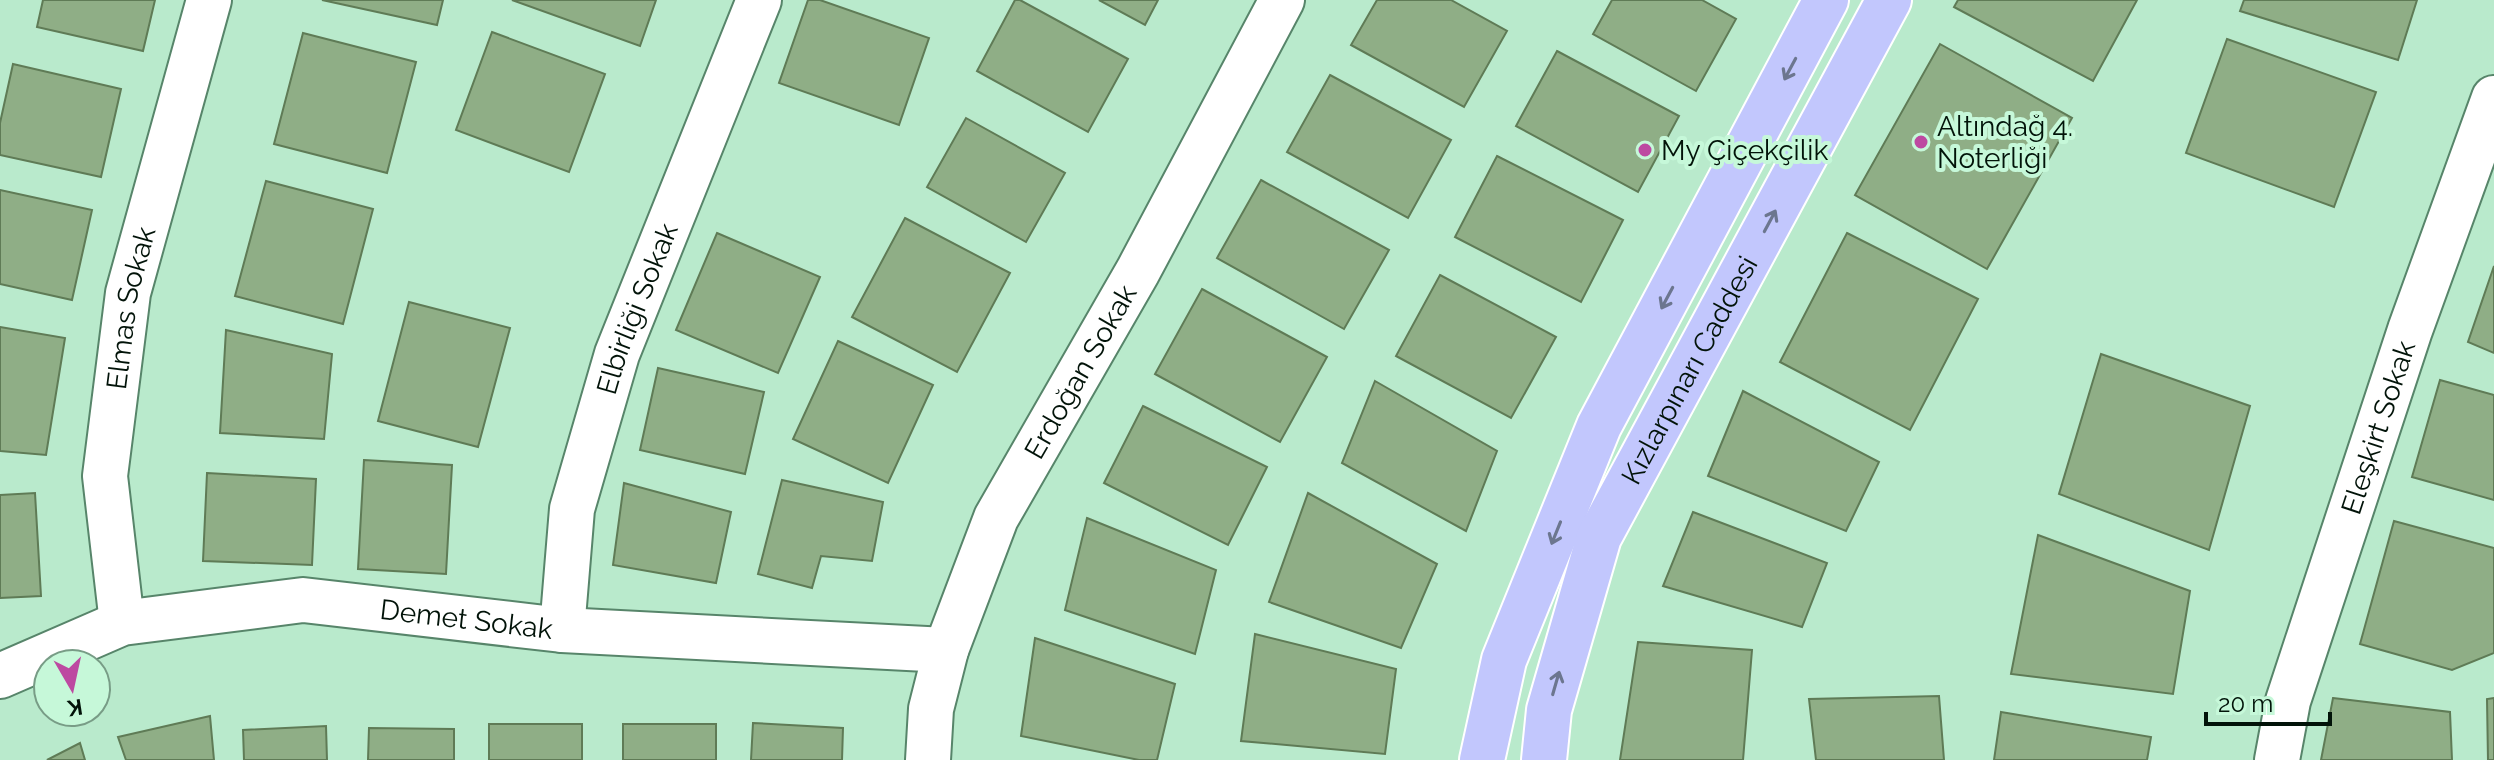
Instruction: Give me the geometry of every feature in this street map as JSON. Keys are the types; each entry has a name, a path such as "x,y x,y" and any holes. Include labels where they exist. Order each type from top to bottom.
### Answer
{"main road":[{"name":"Kızlarpınarı Caddesi","path":"1482,760 1504,660 1599,426 1826,0"},
{"name":"Kızlarpınarı Caddesi","path":"1544,760 1549,710 1599,537 1889,0"}],"street":[{"name":"Elmas Sokak","path":"122,623 105,476 128,293 209,0"},
{"name":"Elbirliği Sokak","path":"562,630 572,509 617,354 759,0"},
{"name":"Erdoğan Sokak","path":"928,760 931,709 946,650 996,518 1138,271 1282,0"},
{"name":"Eleşkirt Sokak","path":"2277,760 2288,701 2317,612 2410,330 2494,98"},
{"name":"Demet Sokak","path":"0,676 122,623 303,600 562,630 946,650"}],"building":[{"path":"43,0 155,0 143,51 37,27"},
{"path":"322,0 443,0 437,25"},
{"path":"512,0 656,0 640,46"},
{"path":"808,0 820,0 929,38 899,125 779,83"},
{"path":"1015,0 1128,59 1088,132 977,71"},
{"path":"1099,0 1158,0 1145,25"},
{"path":"1377,0 1451,0 1507,31 1464,107 1351,45"},
{"path":"1612,0 1702,0 1736,19 1696,91 1593,34"},
{"path":"1958,0 2137,0 2093,81 1954,7"},
{"path":"2244,0 2417,0 2398,60 2240,11"},
{"path":"492,32 605,74 569,172 456,130"},
{"path":"303,33 416,62 387,173 274,144"},
{"path":"2227,39 2376,92 2334,207 2186,153"},
{"path":"1940,44 2072,118 1987,269 1855,195"},
{"path":"1557,51 1679,116 1638,192 1516,126"},
{"path":"13,64 121,89 101,177 0,155 0,123"},
{"path":"1330,75 1451,140 1408,218 1287,152"},
{"path":"966,118 1065,173 1026,242 927,187"},
{"path":"1497,156 1623,220 1581,302 1455,237"},
{"path":"1261,180 1389,250 1344,329 1217,258"},
{"path":"266,181 373,209 343,324 235,296"},
{"path":"0,190 92,210 72,300 0,284"},
{"path":"905,218 1010,273 957,372 852,317"},
{"path":"717,233 820,277 778,373 676,330"},
{"path":"1847,233 1978,299 1910,430 1780,362"},
{"path":"2494,266 2494,353 2468,342"},
{"path":"1440,275 1556,337 1511,418 1396,356"},
{"path":"1202,289 1327,357 1280,442 1155,374"},
{"path":"409,302 510,328 478,447 378,421"},
{"path":"0,327 65,338 46,455 0,451"},
{"path":"226,330 332,354 324,439 220,433"},
{"path":"838,341 933,385 888,483 793,439"},
{"path":"2101,354 2250,406 2209,550 2059,494"},
{"path":"658,368 764,392 745,474 640,450"},
{"path":"2440,380 2494,395 2494,500 2412,477"},
{"path":"1375,381 1497,451 1466,531 1342,463"},
{"path":"1743,391 1879,462 1846,531 1708,476"},
{"path":"1143,406 1267,467 1228,545 1104,483"},
{"path":"364,460 452,465 446,574 358,569"},
{"path":"207,473 316,479 312,565 203,561"},
{"path":"782,480 883,502 872,561 821,556 812,588 758,574"},
{"path":"624,483 731,512 716,583 613,565"},
{"path":"35,493 41,596 0,598 0,495"},
{"path":"1308,493 1437,564 1401,648 1269,602"},
{"path":"1693,512 1827,563 1802,627 1663,586"},
{"path":"1087,518 1216,570 1195,654 1065,610"},
{"path":"2394,521 2494,548 2494,653 2452,670 2360,644"},
{"path":"2038,535 2190,591 2173,694 2011,674"},
{"path":"1255,634 1396,669 1385,754 1241,741"},
{"path":"1035,638 1175,684 1157,760 1139,760 1021,736"},
{"path":"1638,642 1752,650 1743,760 1620,760"},
{"path":"1939,696 1944,760 1816,760 1809,699"},
{"path":"2333,698 2450,712 2452,760 2321,760"},
{"path":"2494,698 2494,760 2488,760 2487,699"},
{"path":"2001,712 2151,737 2147,760 1994,760"},
{"path":"210,716 214,760 126,760 118,737"},
{"path":"753,723 843,728 842,760 751,760"},
{"path":"489,724 582,724 582,760 489,760"},
{"path":"623,724 716,724 716,760 623,760"},
{"path":"326,726 327,760 244,760 243,730"},
{"path":"369,728 454,729 454,760 368,760"},
{"path":"80,743 85,760 47,760"}],"place":[{"name":"Altındağ 4. Noterliği","path":"1921,142"},
{"name":"My Çiçekçilik","path":"1645,150"}]}
